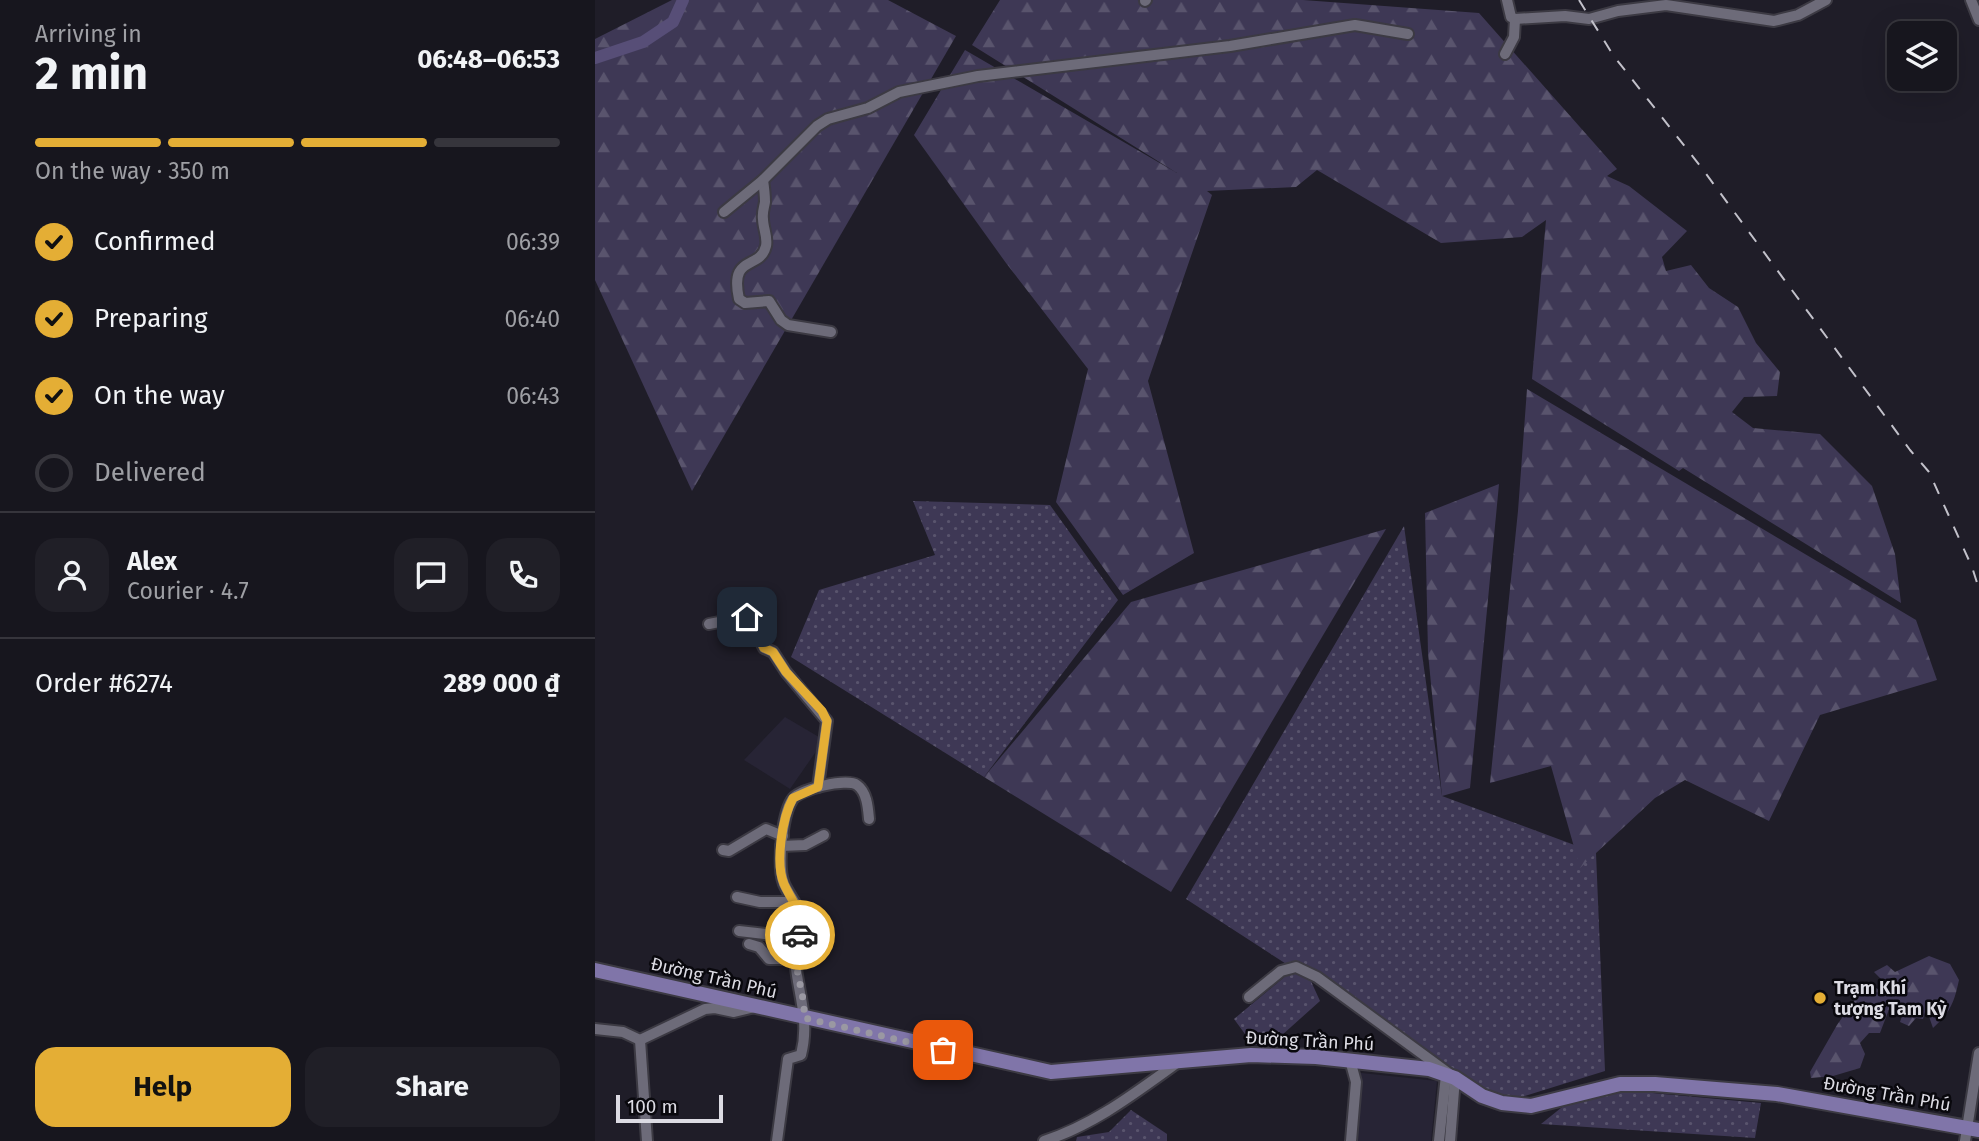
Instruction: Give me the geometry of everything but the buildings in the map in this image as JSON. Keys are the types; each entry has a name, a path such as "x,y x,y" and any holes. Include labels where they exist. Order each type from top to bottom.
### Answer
{"main road":[{"name":"Đường Trần Phú","path":"595,970 1051,1072 1251,1055 1350,1059 1429,1069 1450,1077 1482,1096 1518,1105 1531,1106 1620,1084 1655,1084 1777,1094 1970,1133"}],"street":[{"path":"1507,0 1511,17 1515,19 1565,16 1589,19 1618,6 1682,5 1775,20 1798,16 1826,0"},
{"path":"1971,0 1979,20"},
{"path":"1504,54 1514,37 1515,19"},
{"path":"725,212 763,180 817,126 828,119 868,108 899,92 978,76 1230,46 1355,25 1408,34"},
{"path":"763,180 765,202 762,216 767,244 762,255 744,265 737,275 739,299 745,303 769,301 787,325 831,332"},
{"path":"709,624 749,618 764,648 773,652 786,672 824,714 828,725 818,787"},
{"path":"777,1141 789,1059 801,1055 806,1036 804,1004 795,959 802,918 781,875 782,841 793,798 818,787 848,782 856,784 864,794 869,819"},
{"path":"723,850 729,851 766,830 782,841 805,845 824,835"},
{"path":"737,897 760,902 794,902"},
{"path":"739,931 800,938"},
{"path":"749,944 759,947 769,959 795,959"},
{"path":"1249,997 1281,971 1296,967 1317,977 1450,1077"},
{"path":"639,1040 705,1009 734,1012 755,1007"},
{"path":"595,1029 623,1032 639,1040"},
{"path":"639,1040 647,1141"},
{"path":"1970,1133 1979,1053"},
{"path":"1350,1059 1356,1082 1352,1141"},
{"path":"1044,1141 1064,1135 1111,1110 1177,1063"},
{"path":"1439,1141 1450,1077"},
{"path":"1450,1077 1450,1141"}],"shaded area":[{"path":"785,717 824,740 790,789 744,760"},
{"path":"1352,1072 1437,1081 1431,1141 1345,1141"}],"green space":[{"path":"672,0 888,0 956,36 692,491 595,280 595,39"},
{"path":"1000,0 1303,0 1479,13 1617,169 1607,176 1629,186 1687,231 1662,257 1666,271 1691,265 1709,288 1738,307 1756,343 1780,372 1777,396 1744,397 1732,412 1753,428 1820,434 1872,486 1895,554 1901,603 1683,468 1679,471 1532,379 1546,220 1522,237 1441,243 1317,170 1296,187 1207,191 1212,195 1148,381 1194,553 1123,595 1056,502 1088,369 1006,263 914,135 965,50 1177,173 972,45"},
{"path":"1527,389 1916,620 1937,680 1820,715 1769,821 1685,780 1655,798 1580,868 1551,766 1490,783 1518,511"},
{"path":"1499,484 1470,788 1442,796 1428,653 1425,513"},
{"path":"913,501 1050,505 1118,600 984,777 791,657 819,590 935,555"},
{"path":"1404,526 1442,796 1596,853 1605,1071 1502,1103 1310,979 1320,1001 1272,1044 1253,1045 1234,1019 1294,969 1186,899"},
{"path":"1386,529 1171,892 984,777 1131,602"},
{"path":"1929,956 1950,964 1959,980 1951,1006 1939,1022 1933,1028 1926,1008 1923,1019 1916,1018 1909,1026 1900,1022 1906,1004 1891,1004 1880,1033 1869,1033 1860,1043 1865,1054 1860,1068 1833,1076 1811,1078 1810,1072 1837,1025 1866,983 1880,990 1884,982 1874,972 1887,965 1895,972"},
{"path":"1587,1087 1761,1103 1755,1138 1541,1124"},
{"path":"1131,1110 1167,1134 1167,1141 1076,1141 1077,1137 1109,1132"}],"waterway":[{"path":"595,58 643,42 673,22 683,0"}],"railway":[{"path":"1579,0 1613,55 1701,167 1929,472 1972,567 1979,589"}],"way so far":[{"path":"800,935 795,959 804,1004 804,1018 943,1050"}],"place":[{"name":"Trạm Khí tượng Tam Kỳ","path":"1820,998"}],"route":[{"path":"747,617 764,648 773,652 786,672 822,711 828,725 818,787 793,798 779,861 784,884 802,918 800,935"}]}
